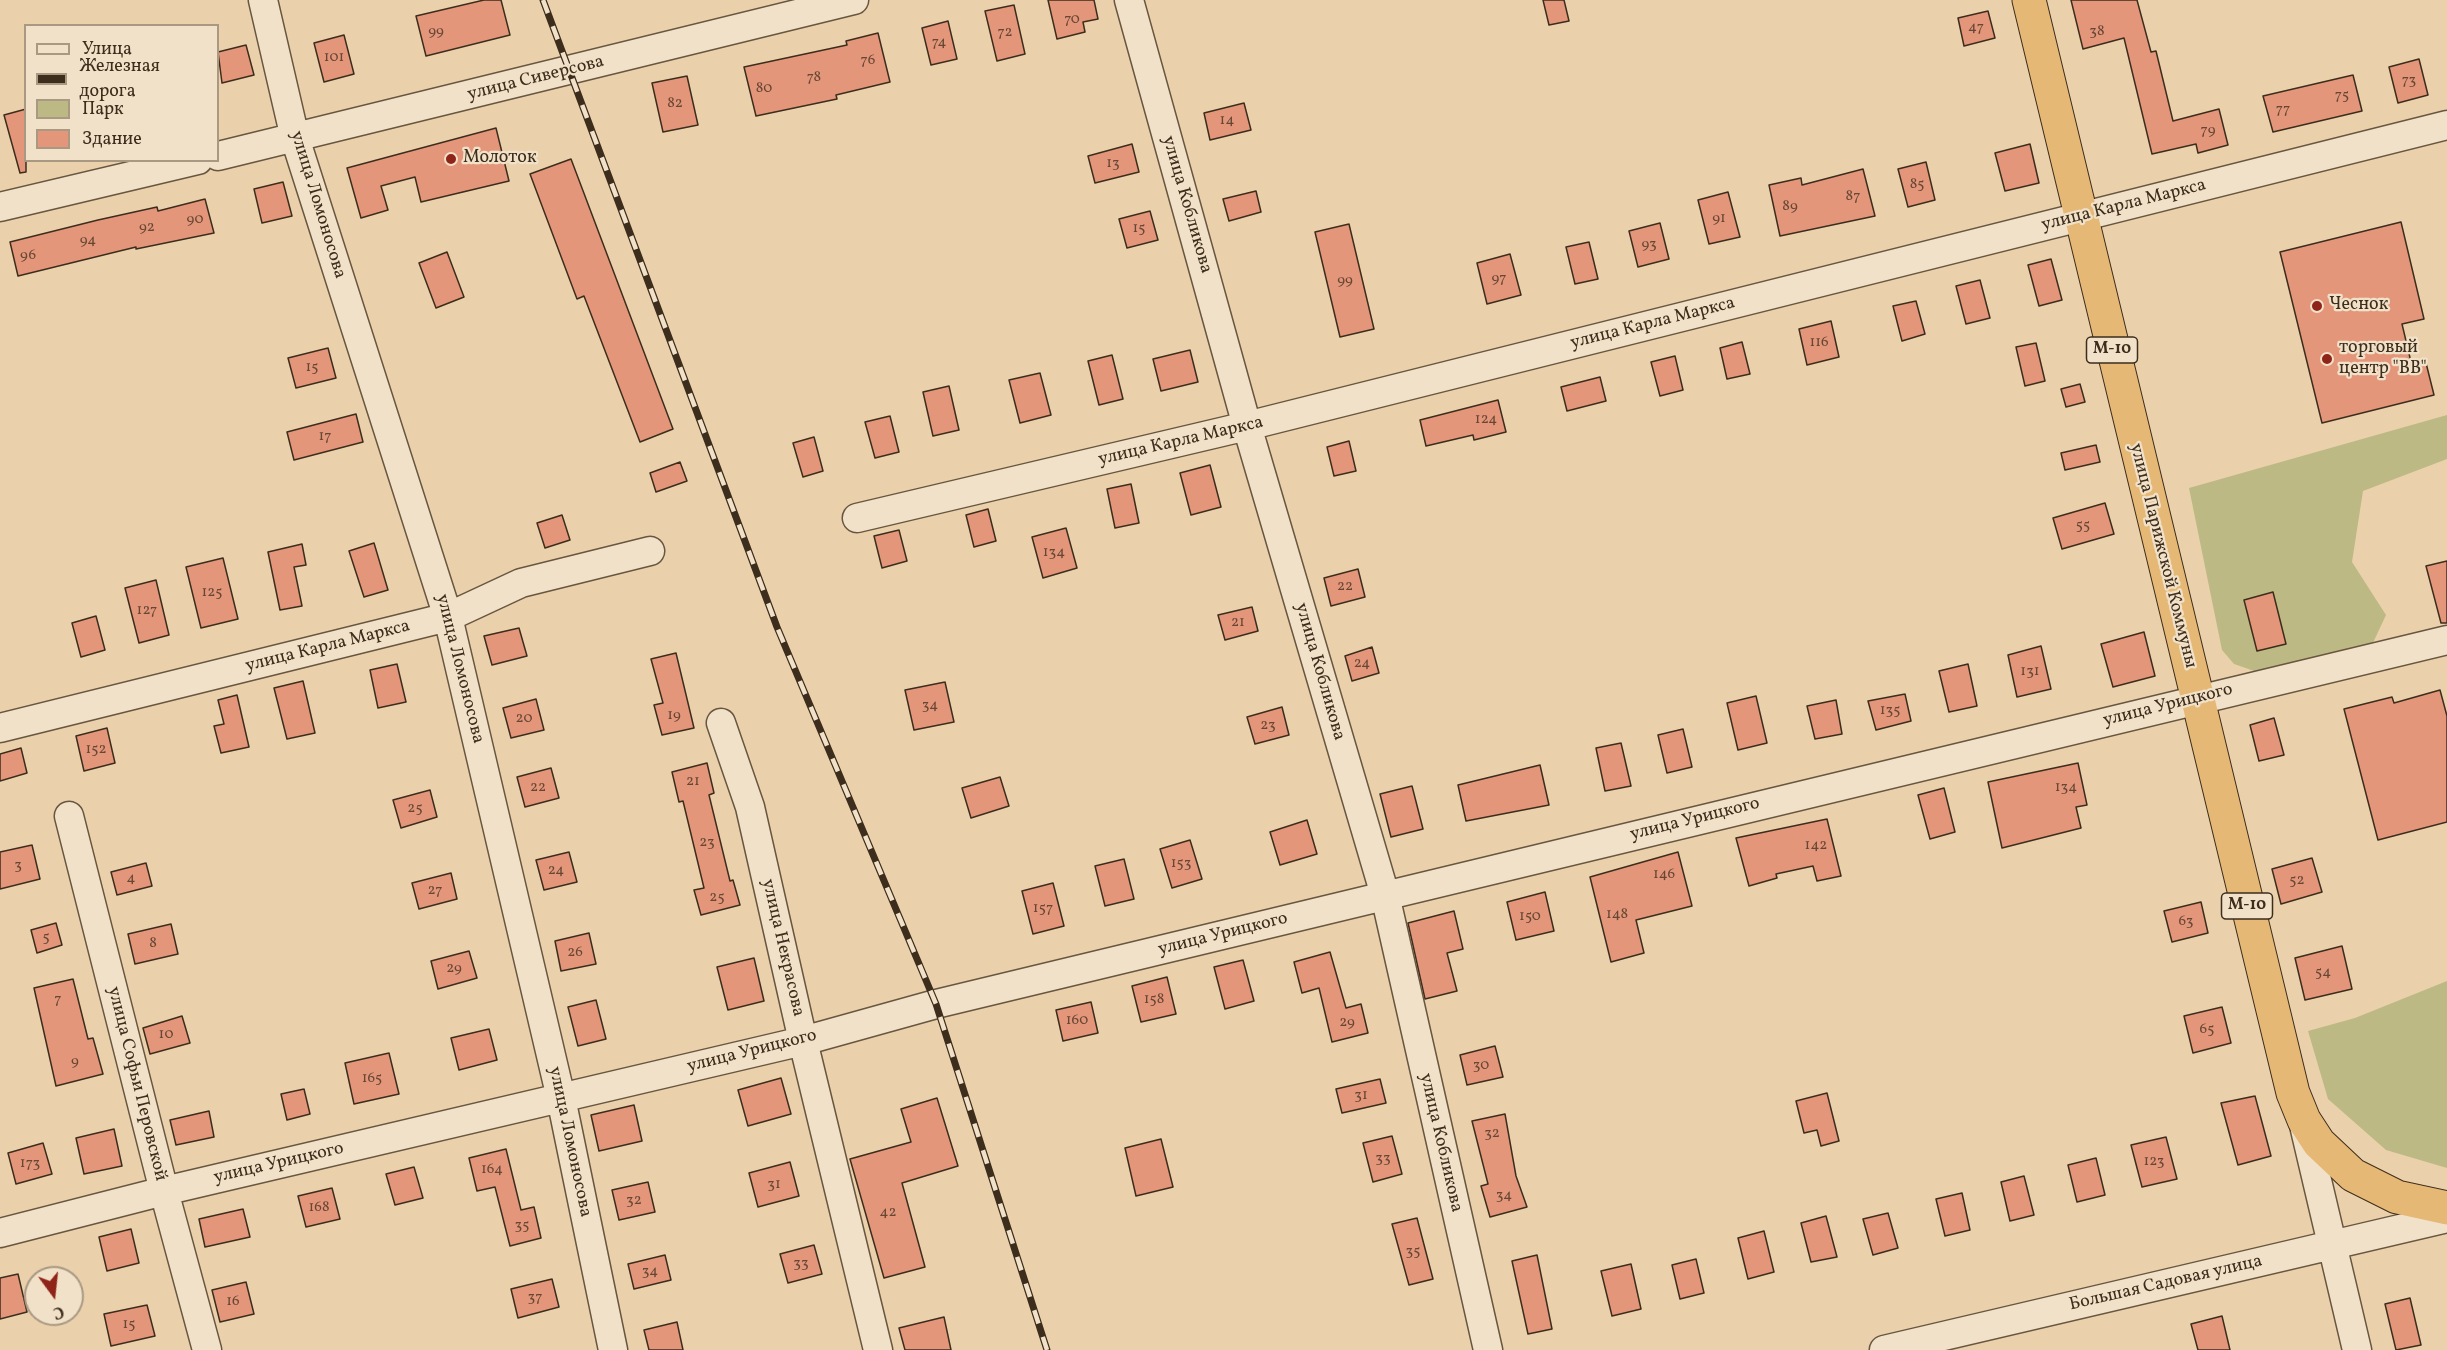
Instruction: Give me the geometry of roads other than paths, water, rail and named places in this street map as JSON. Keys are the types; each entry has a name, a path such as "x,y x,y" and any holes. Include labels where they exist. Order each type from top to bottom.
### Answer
{"highway":[{"name":"улица Парижской Коммуны","path":"2029,0 2288,1075 2300,1111 2325,1150 2345,1169 2368,1185 2416,1203 2447,1208"}],"street":[{"name":"улица Ломоносова","path":"263,0 295,138 448,617 561,1098 612,1350"},
{"name":"улица Сиверсова","path":"219,156 854,0"},
{"name":"улица Кобликова","path":"1129,0 1247,426 1385,896 1488,1350"},
{"name":"улица Карла Маркса","path":"857,518 1247,426 2447,125"},
{"path":"0,207 190,162"},
{"name":"улица Карла Маркса","path":"0,728 448,617 521,583 650,551"},
{"name":"улица Урицкого","path":"0,1233 164,1191 803,1041 936,1004 2447,640"},
{"name":"улица Некрасова","path":"721,723 750,807 803,1041 878,1350"},
{"name":"улица Софьи Перовской","path":"69,816 164,1191 207,1350"},
{"name":"улица Парижской Коммуны","path":"2300,1111 2357,1350"},
{"name":"Большая Садовая улица","path":"1884,1350 2447,1218"}],"railway":[{"path":"543,0 777,627 936,1004 1047,1350"}],"place":[{"name":"Молоток","path":"451,159"},
{"name":"Чеснок","path":"2317,306"},
{"name":"торговый центр \"ВВ\"","path":"2327,359"}]}
